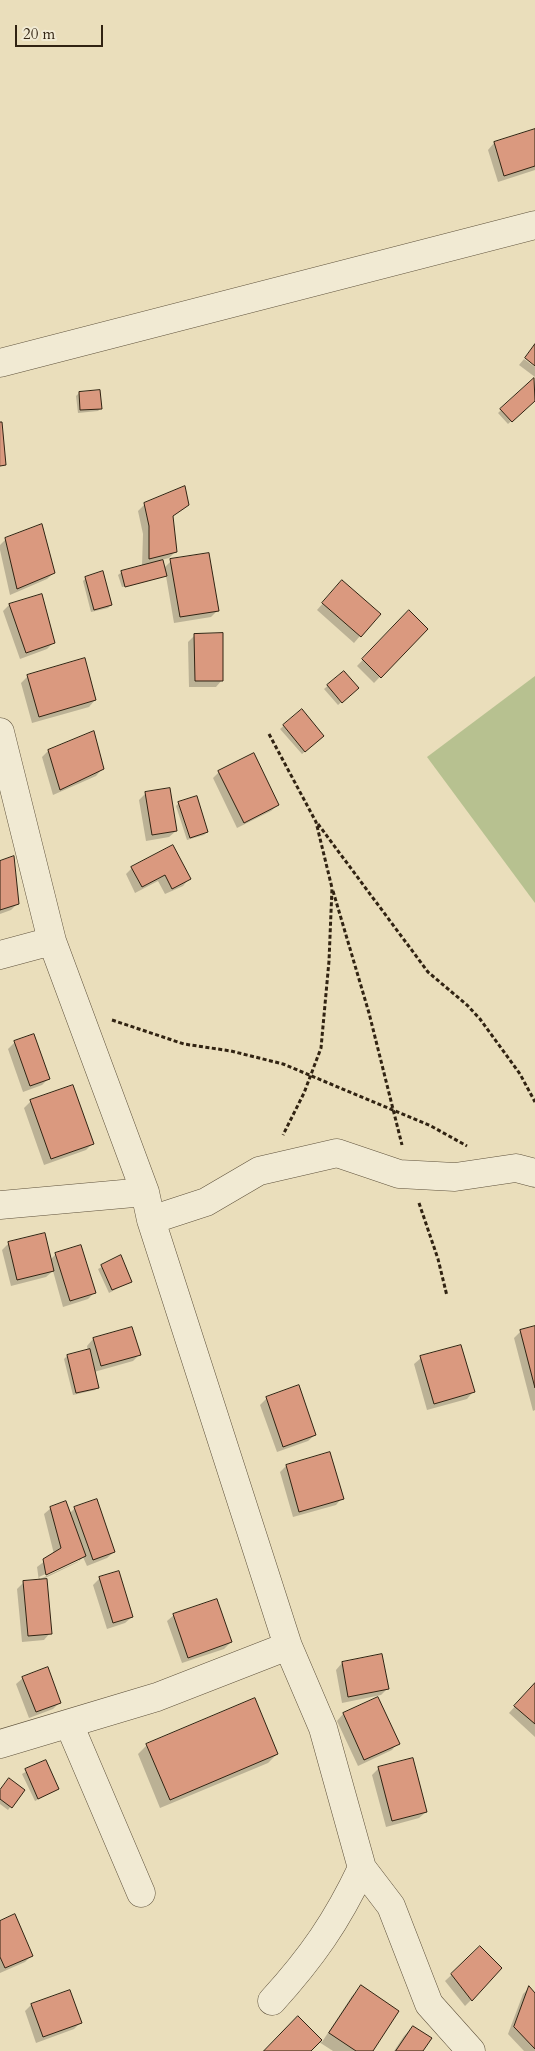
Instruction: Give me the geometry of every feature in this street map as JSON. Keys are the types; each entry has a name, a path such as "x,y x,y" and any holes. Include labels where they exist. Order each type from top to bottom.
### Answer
{"street":[{"path":"0,364 535,225"},
{"path":"0,732 52,941 145,1192 151,1220 288,1646 323,1728 362,1868 391,1906 429,2004 471,2051"},
{"path":"0,955 52,941"},
{"path":"151,1220 206,1202 259,1171 338,1153 404,1174 455,1177 516,1168 535,1173"},
{"path":"0,1206 145,1192"},
{"path":"0,1744 157,1697 288,1646"},
{"path":"70,1724 141,1893"},
{"path":"272,2001 304,1966 336,1918 362,1868"}],"path":[{"path":"269,734 316,822 428,972 467,1005 480,1019 520,1074 535,1102"},
{"path":"316,822 332,888 369,1013 392,1110 401,1137 404,1174 421,1207 438,1259 447,1296"},
{"path":"259,1171 286,1131 311,1076 321,1048 329,960 332,888"},
{"path":"78,1010 184,1044 231,1051 283,1064 431,1126 471,1148"}],"green space":[{"path":"535,676 535,903 427,757"}],"building":[{"path":"535,129 535,166 504,176 494,142"},
{"path":"535,344 535,366 525,358"},
{"path":"534,378 535,401 512,422 500,409"},
{"path":"100,390 102,409 80,410 79,392"},
{"path":"0,422 2,422 6,465 0,466"},
{"path":"185,486 189,505 173,516 177,552 149,559 149,526 144,503"},
{"path":"42,524 55,573 17,589 5,538"},
{"path":"209,553 219,611 180,617 170,559"},
{"path":"163,560 167,576 125,587 121,571"},
{"path":"103,571 112,605 94,610 85,577"},
{"path":"342,580 381,614 361,637 322,603"},
{"path":"42,594 55,643 26,653 9,604"},
{"path":"409,610 428,629 381,678 362,659"},
{"path":"223,633 223,681 195,681 194,634"},
{"path":"85,658 96,700 39,717 27,675"},
{"path":"344,671 359,688 342,703 327,685"},
{"path":"302,709 324,736 305,752 283,725"},
{"path":"94,731 104,769 60,790 48,750"},
{"path":"254,753 279,805 244,823 218,771"},
{"path":"170,788 177,831 152,835 145,792"},
{"path":"197,796 208,832 190,838 178,802"},
{"path":"173,845 191,879 172,889 165,875 142,887 131,867"},
{"path":"14,856 19,904 0,910 0,861"},
{"path":"34,1034 50,1079 30,1086 14,1041"},
{"path":"73,1085 94,1144 51,1159 30,1100"},
{"path":"45,1233 54,1271 17,1280 8,1242"},
{"path":"81,1245 96,1293 70,1301 55,1253"},
{"path":"121,1255 132,1282 112,1290 101,1265"},
{"path":"535,1326 535,1388 520,1330"},
{"path":"132,1327 141,1355 101,1366 93,1338"},
{"path":"461,1345 475,1392 434,1404 420,1356"},
{"path":"90,1349 99,1388 76,1393 67,1355"},
{"path":"299,1385 316,1435 283,1447 266,1397"},
{"path":"330,1452 344,1499 299,1512 286,1465"},
{"path":"97,1499 115,1552 93,1560 74,1507"},
{"path":"66,1501 86,1556 46,1575 43,1559 61,1548 50,1507"},
{"path":"119,1571 133,1617 113,1623 99,1577"},
{"path":"47,1579 52,1634 28,1636 23,1581"},
{"path":"217,1599 232,1642 188,1658 173,1614"},
{"path":"382,1654 389,1689 348,1697 342,1662"},
{"path":"48,1667 61,1703 36,1712 22,1677"},
{"path":"535,1683 535,1724 514,1706"},
{"path":"378,1697 400,1744 364,1760 343,1713"},
{"path":"255,1698 278,1754 170,1800 146,1744"},
{"path":"413,1758 427,1812 392,1821 378,1767"},
{"path":"46,1760 59,1789 38,1799 25,1769"},
{"path":"9,1778 25,1790 12,1808 0,1799 0,1790"},
{"path":"15,1914 33,1956 5,1968 0,1957 0,1921"},
{"path":"480,1946 502,1968 472,2001 451,1974"},
{"path":"361,1985 399,2011 373,2051 356,2051 329,2033"},
{"path":"529,1986 535,1993 535,2049 514,2027"},
{"path":"70,1990 82,2023 43,2037 31,2004"},
{"path":"298,2016 322,2040 311,2051 264,2051"},
{"path":"413,2026 432,2038 423,2051 396,2051"}]}
